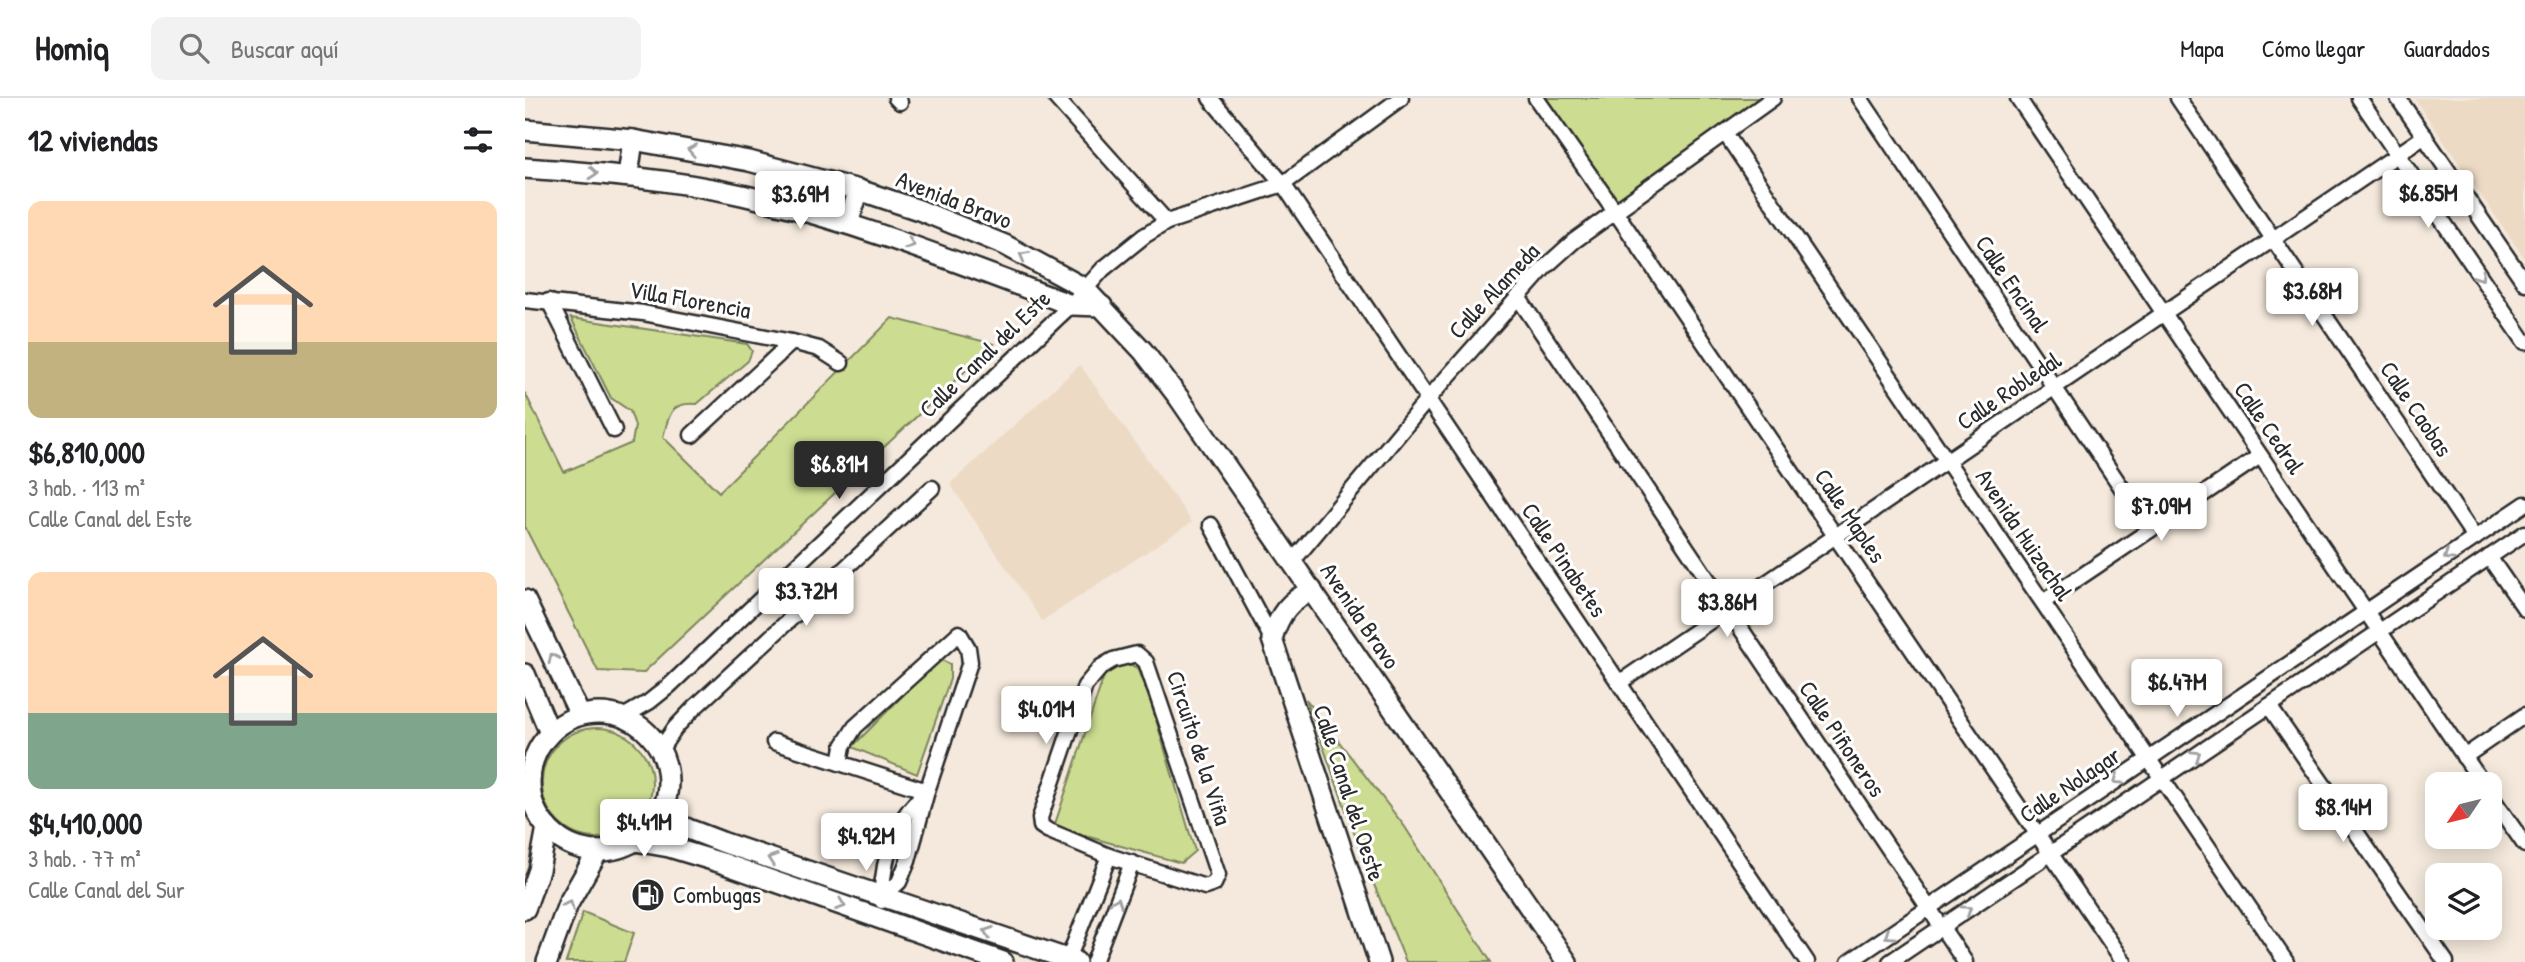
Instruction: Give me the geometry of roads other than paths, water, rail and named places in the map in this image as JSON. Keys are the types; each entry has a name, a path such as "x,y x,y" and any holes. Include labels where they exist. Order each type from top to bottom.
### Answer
{"main road":[{"name":"Avenida Bravo","path":"525,130 633,140 749,161 859,190 919,210 1005,245 1084,288 1143,351 1179,398 1567,962"},
{"path":"628,176 633,140"},
{"path":"525,168 628,176 740,195 848,223 1071,305 1102,306"},
{"path":"848,223 859,190"},
{"path":"1272,639 1277,622 1286,607 1297,597 1312,590"},
{"path":"525,600 580,715"},
{"name":"Calle Canal del Oeste","path":"1272,639 1379,962"},
{"path":"525,674 550,733"},
{"path":"602,713 623,717 644,731 660,750 666,766 666,799 660,815 645,834 635,841 618,849 598,851 579,848 561,840 547,827 536,810 530,790 531,769 538,750 550,733 564,722 580,715 602,713"},
{"path":"660,815 722,842 1071,961"},
{"path":"525,909 539,870 547,827"},
{"path":"635,841 669,847 722,863 1003,962"},
{"path":"547,962 568,904 598,851"}],"street":[{"path":"1056,98 1167,222"},
{"name":"Calle Pinabetes","path":"1210,98 1283,184 1807,962"},
{"name":"Calle Canal del Este","path":"623,717 669,687 1071,305 1084,288 1123,252 1167,222 1283,184 1401,98"},
{"name":"Calle Maples","path":"1535,98 1615,211 2124,962"},
{"name":"Calle Alameda","path":"1293,562 1428,399 1544,268 1574,241 1773,98"},
{"name":"Calle Encinal","path":"1860,98 2150,530"},
{"name":"Calle Cedral","path":"2018,98 2475,772"},
{"name":"Calle Caobas","path":"2178,98 2475,538"},
{"path":"2359,98 2525,342"},
{"path":"2398,98 2525,283"},
{"name":"Avenida Huizachal","path":"1725,133 2286,962"},
{"name":"Calle Robledal","path":"1619,684 2425,136"},
{"name":"Calle Piñoneros","path":"1518,297 1965,962"},
{"name":"Villa Florencia","path":"525,300 643,313 792,341 819,349 841,363"},
{"path":"549,301 614,430"},
{"path":"692,435 792,341"},
{"path":"2043,602 2260,456"},
{"path":"660,750 675,728 693,709 932,488"},
{"name":"Calle Nolagar","path":"1849,962 2525,504"},
{"name":"Calle Canal del Oeste","path":"1211,525 1272,639"},
{"name":"Calle Nolagar","path":"1890,962 2525,533"},
{"path":"2489,557 2525,609"},
{"path":"840,763 843,746 855,727 959,633 968,648 970,662 927,791 908,861 899,882 883,897"},
{"name":"Circuito de la Viña","path":"1137,654 1146,662 1218,875 1214,884 1205,887 1109,856 1047,830 1041,826 1040,818 1085,686 1101,667 1113,660 1137,654"},
{"path":"2269,706 2446,962"},
{"path":"2464,757 2525,715"},
{"path":"774,741 927,791"},
{"path":"877,918 893,834 913,803 927,791"},
{"path":"2503,814 2525,845"},
{"path":"1071,961 1109,856"},
{"path":"1094,962 1132,863"}],"place":[{"name":"Combugas","path":"648,895"}]}
